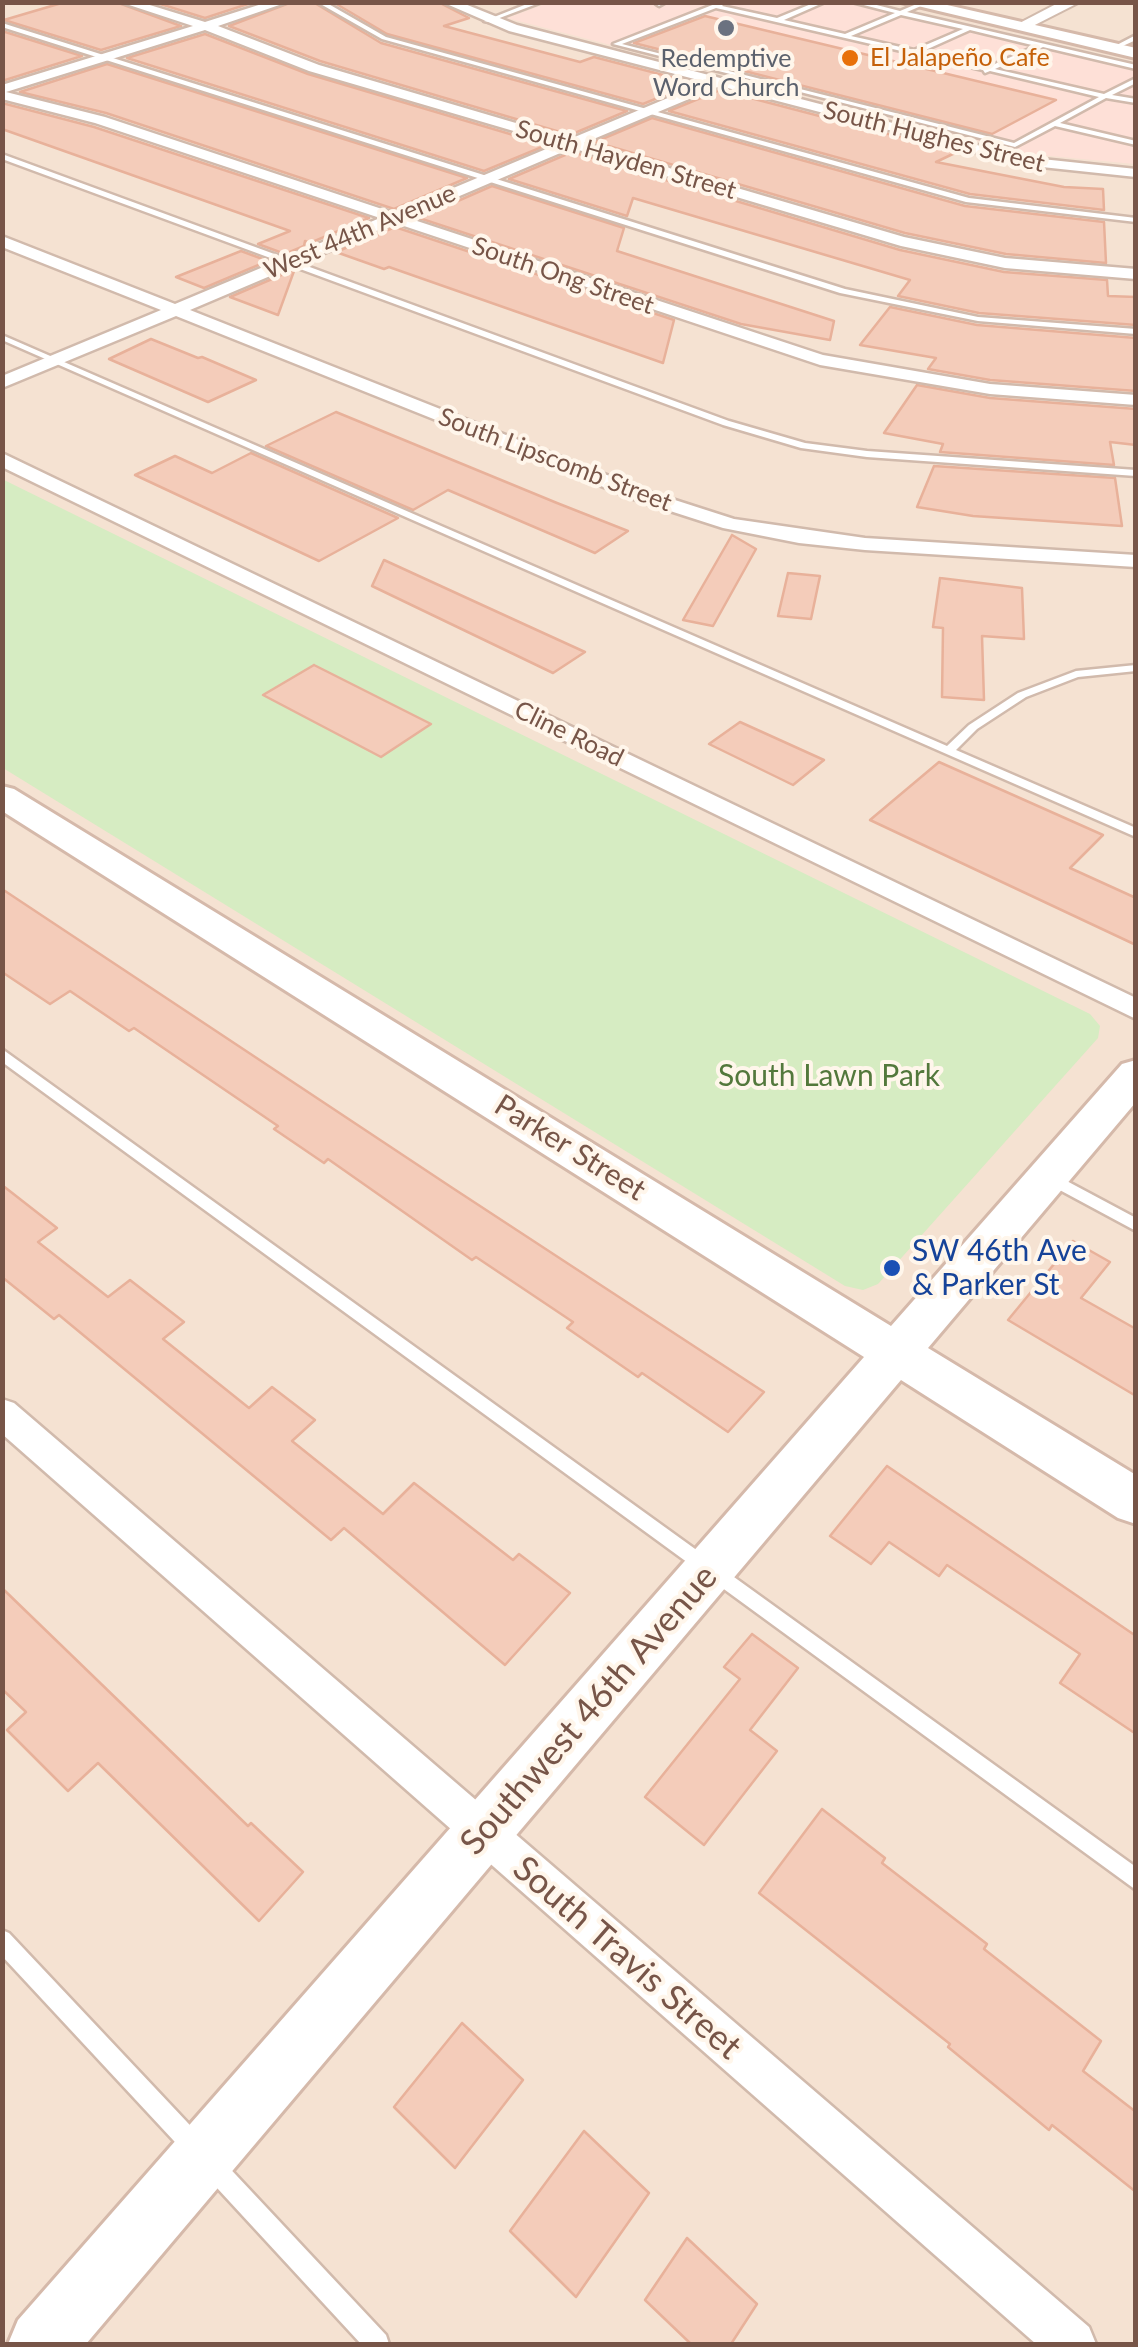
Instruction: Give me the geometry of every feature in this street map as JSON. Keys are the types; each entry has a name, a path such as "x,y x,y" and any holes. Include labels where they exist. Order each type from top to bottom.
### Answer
{"main road":[{"path":"909,7 1136,53"},
{"name":"Parker Street","path":"2,796 1136,1502"},
{"name":"Southwest 46th Avenue","path":"42,2344 1136,1074"}],"street":[{"name":"South Hayden Street","path":"126,2 206,26 314,68 935,250 1039,268 1136,274"},
{"path":"2,92 282,2"},
{"name":"South Hughes Street","path":"448,2 487,21 996,154 1050,166 1136,174"},
{"path":"1020,27 1068,3"},
{"name":"West 44th Avenue","path":"2,384 718,82"},
{"name":"South Ong Street","path":"2,92 100,120 820,360 990,389 1136,400"},
{"name":"South Lipscomb Street","path":"2,241 643,496 730,524 849,542 1136,562"},
{"name":"Cline Road","path":"2,458 1136,1010"},
{"name":"South Travis Street","path":"2,1413 1072,2344"}],"lane":[{"path":"320,2 384,38 969,200 1136,220"},
{"path":"487,21 539,2"},
{"path":"598,50 726,2"},
{"path":"776,21 822,2"},
{"path":"855,2 909,7 968,29 1136,66"},
{"path":"715,6 985,71 1136,101"},
{"path":"843,37 909,7"},
{"path":"912,53 988,20"},
{"path":"2,25 843,291 978,319 1136,332"},
{"path":"985,71 1063,36"},
{"path":"1114,48 1136,37"},
{"path":"616,44 1014,145"},
{"path":"996,154 1136,80"},
{"path":"1054,124 1136,144"},
{"path":"1076,129 1102,127 1136,135"},
{"path":"2,156 726,423 804,446 1136,473"},
{"path":"2,337 1136,833"},
{"path":"948,751 973,727 1022,694 1076,674 1136,668"},
{"path":"2,1054 1136,1880"},
{"path":"1048,1178 1136,1225"},
{"path":"2,1940 377,2344"}],"shaded area":[{"path":"551,2 860,3 1135,65 1135,164 1029,154 507,18"},
{"path":"3,3 1135,3 1135,2344 3,2344"}],"green space":[{"name":"South Lawn Park","path":"2,479 1090,1014 1100,1026 1098,1038 878,1284 863,1290 845,1286 3,768"}],"building":[{"path":"65,2 116,2 181,26 101,50 4,20"},
{"path":"154,2 254,2 205,18"},
{"path":"292,2 313,2 381,43 627,111 570,135 320,61 229,26"},
{"path":"333,2 438,2 469,18 444,26 580,62 594,57 694,83 643,104 387,34"},
{"path":"705,16 1056,100 992,134 634,43"},
{"path":"2,31 82,56 2,81"},
{"path":"205,34 308,74 547,145 484,171 127,58"},
{"path":"107,64 467,178 394,209 106,113 20,92"},
{"path":"720,90 957,152 936,162 1064,187 1103,189 1104,210 970,194 669,111"},
{"path":"2,103 94,127 369,218 310,243 305,241 304,246 285,254 258,244 290,231 2,129"},
{"path":"652,118 965,206 1104,222 1106,263 1006,254 905,233 595,142"},
{"path":"572,152 900,250 1004,272 1107,280 1108,296 1136,297 1136,325 979,313 898,296 910,280 633,198 627,216 509,179"},
{"path":"492,186 624,228 617,251 834,321 830,340 741,324 419,218"},
{"path":"395,227 674,320 663,363 336,252"},
{"path":"241,251 268,261 204,288 176,277"},
{"path":"293,270 278,315 230,297"},
{"path":"890,307 977,325 1136,338 1136,391 990,380 928,369 936,358 860,345"},
{"path":"151,339 256,380 208,402 109,359"},
{"path":"917,385 990,398 1136,409 1136,445 1110,442 1114,465 940,452 943,444 884,433"},
{"path":"336,412 628,531 595,553 448,490 413,510 266,446"},
{"path":"251,453 398,518 319,561 135,475 175,456 212,473"},
{"path":"934,466 1115,478 1122,526 973,516 917,507"},
{"path":"732,535 756,549 713,626 683,620"},
{"path":"384,560 585,652 553,673 372,586"},
{"path":"788,573 820,576 811,619 778,616"},
{"path":"940,578 1022,588 1024,639 982,636 984,700 942,697 943,628 933,627"},
{"path":"314,665 431,724 381,757 263,695"},
{"path":"740,722 824,760 793,785 709,744"},
{"path":"939,762 1103,835 1070,868 1136,898 1136,945 870,820"},
{"path":"2,889 764,1392 728,1432 642,1373 638,1377 567,1328 573,1322 476,1257 472,1260 328,1159 324,1163 274,1129 278,1126 134,1028 129,1031 70,991 50,1004 2,972"},
{"path":"2,1185 57,1228 38,1242 108,1297 130,1280 184,1322 163,1339 249,1408 272,1387 315,1420 292,1441 383,1514 414,1483 513,1560 519,1554 570,1593 505,1665 344,1528 331,1540 59,1315 54,1319 2,1277"},
{"path":"1073,1241 1110,1262 1081,1298 1136,1329 1136,1396 1008,1320"},
{"path":"887,1466 1136,1636 1136,1734 1060,1683 1080,1654 947,1565 939,1576 889,1542 871,1564 830,1536"},
{"path":"2,1588 248,1826 251,1823 303,1872 259,1921 98,1763 68,1791 7,1730 26,1712 2,1689"},
{"path":"752,1634 798,1668 750,1730 777,1751 704,1845 645,1797 740,1679 724,1667"},
{"path":"822,1809 885,1858 882,1863 987,1944 984,1949 1101,2041 1083,2071 1136,2112 1136,2192 1052,2125 1049,2130 948,2047 950,2044 759,1893"},
{"path":"462,2023 523,2080 455,2168 394,2107"},
{"path":"584,2131 649,2193 576,2297 510,2231"},
{"path":"687,2238 757,2304 731,2344 691,2344 645,2300"}],"place":[{"name":"Redemptive Word Church","path":"726,28"},
{"name":"El Jalapeño Cafe","path":"850,58"},
{"name":"SW 46th Ave & Parker St","path":"892,1268"}]}
